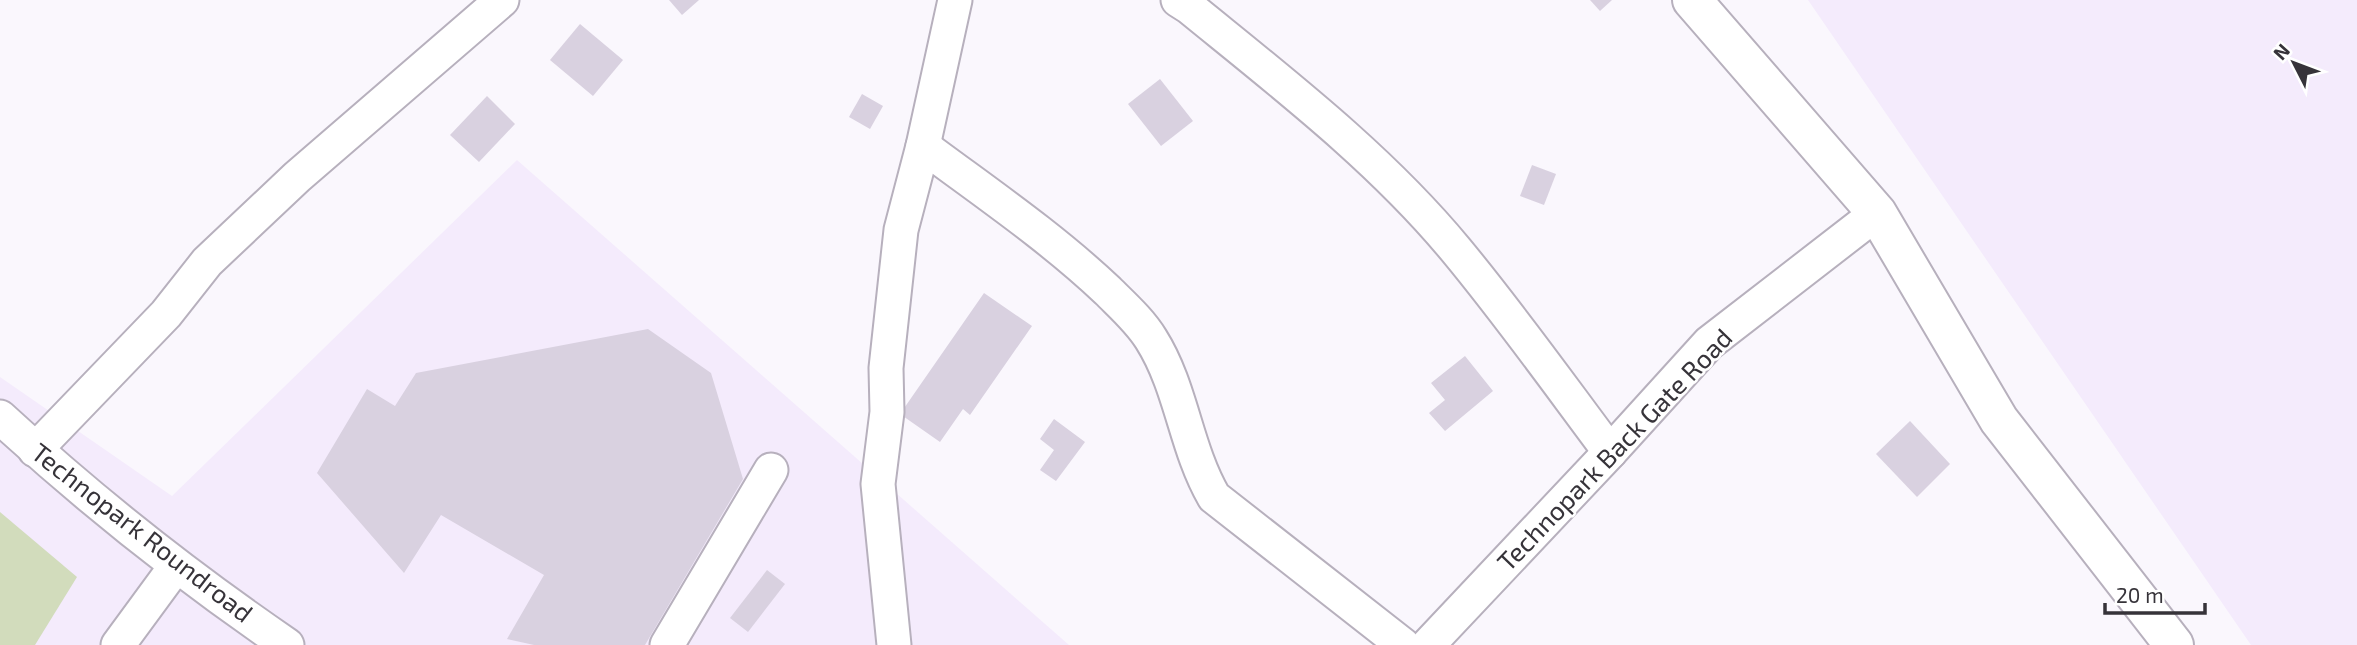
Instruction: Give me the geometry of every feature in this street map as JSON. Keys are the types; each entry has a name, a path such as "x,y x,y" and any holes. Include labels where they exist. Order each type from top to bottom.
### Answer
{"main road":[{"path":"1692,0 1877,213 1999,420 2174,645"}],"street":[{"path":"35,450 166,314 217,253 297,177 502,0"},
{"path":"894,645 878,484 887,412 886,368 901,230 923,146 955,0"},
{"path":"1178,0 1295,94 1395,184 1455,249 1611,452"},
{"path":"923,146 1059,246 1129,313 1151,338 1173,383 1201,475 1214,497 1403,645"},
{"name":"Technopark Back Gate Road","path":"1428,645 1709,344 1877,213"},
{"name":"Technopark Roundroad","path":"0,417 35,450 176,566 287,645"},
{"path":"667,645 771,470"},
{"path":"118,645 176,566"}],"shaded area":[{"path":"1808,0 2357,0 2357,645 2251,645"},
{"path":"517,160 1069,645 0,645 0,377 172,496"}],"green space":[{"path":"0,512 77,577 35,645 0,645"}],"building":[{"path":"669,0 699,0 682,15"},
{"path":"1590,0 1612,0 1600,11"},
{"path":"580,24 623,60 593,96 550,60"},
{"path":"1160,79 1193,121 1161,146 1128,104"},
{"path":"862,94 883,106 870,129 849,117"},
{"path":"487,96 515,124 479,162 450,135"},
{"path":"1532,165 1556,174 1544,205 1520,196"},
{"path":"984,293 1032,326 970,415 963,409 940,442 900,414"},
{"path":"648,329 711,373 743,479 645,645 534,645 507,639 544,575 441,515 404,573 317,473 367,389 395,406 416,373"},
{"path":"1465,356 1493,391 1445,431 1429,413 1445,400 1431,383"},
{"path":"1054,419 1085,442 1056,481 1040,470 1054,450 1040,439"},
{"path":"1910,421 1950,464 1917,497 1876,454"},
{"path":"767,570 785,584 748,632 730,618"}]}
